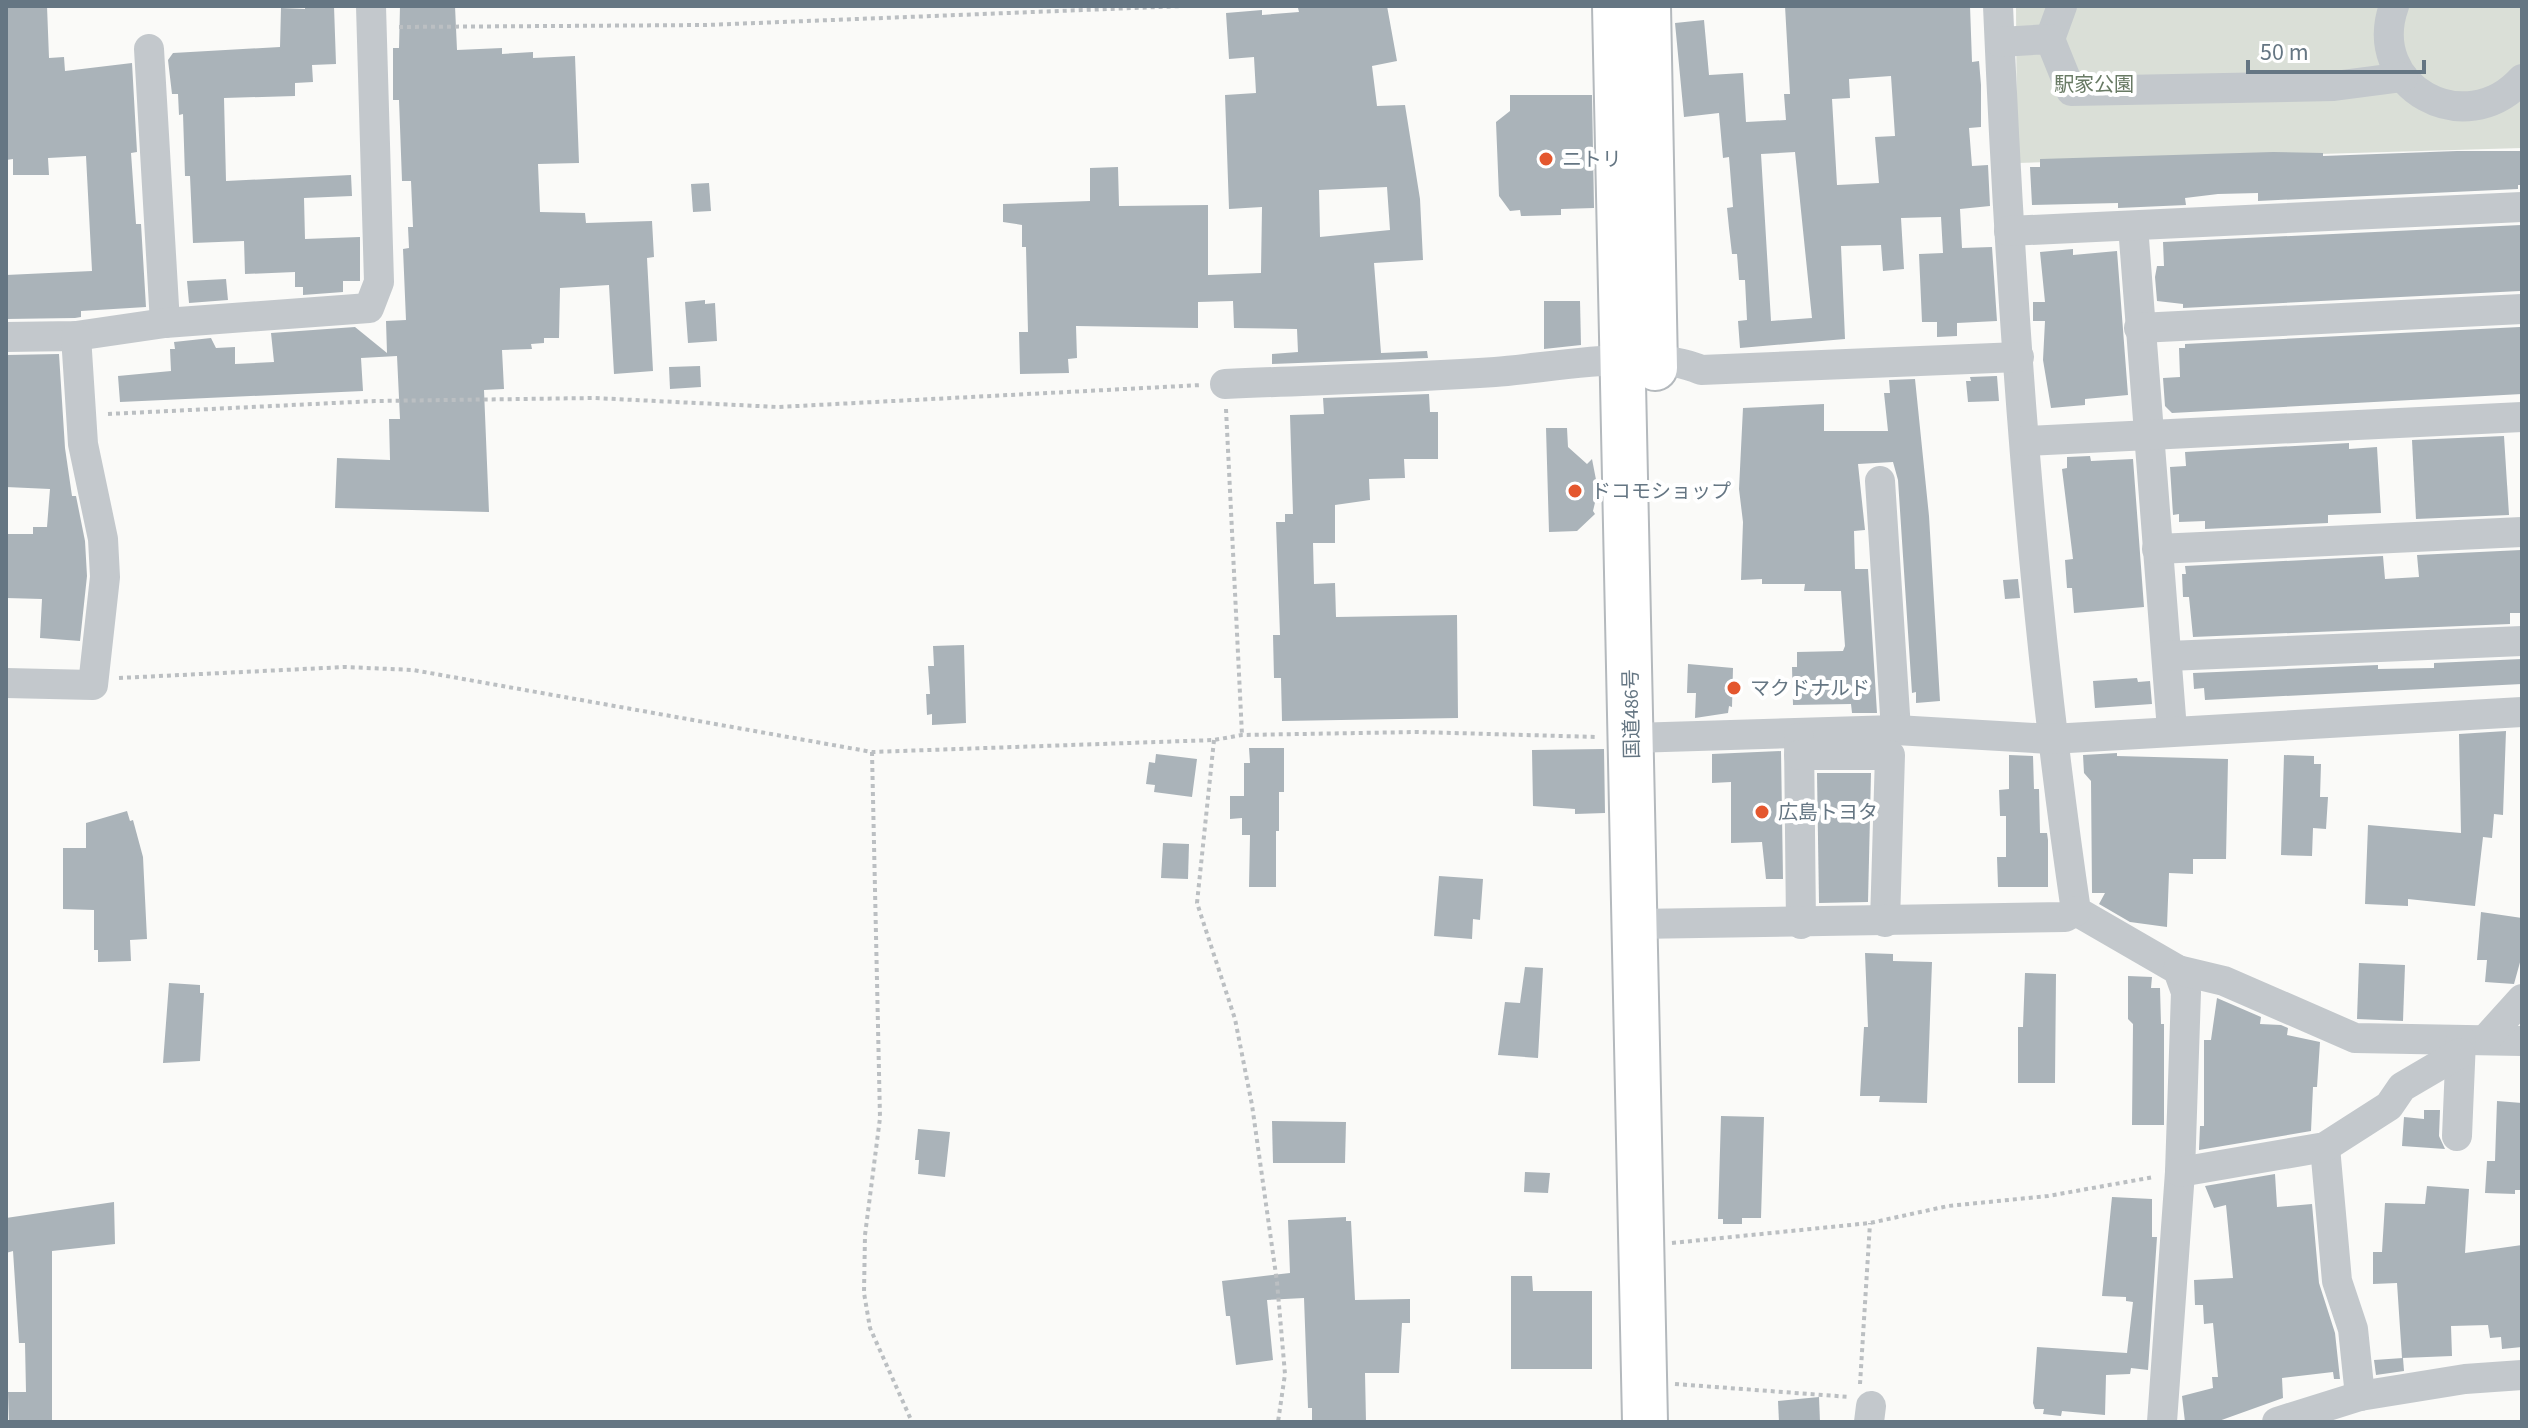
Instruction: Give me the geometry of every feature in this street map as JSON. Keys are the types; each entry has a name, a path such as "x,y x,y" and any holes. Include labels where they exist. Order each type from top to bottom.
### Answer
{"highway":[{"name":"国道486号","path":"1615,6 1640,361"},
{"name":"国道486号","path":"1645,1422 1650,924 1640,361 1648,6"},
{"name":"国道486号","path":"1650,924 1670,1243 1675,1403"}],"street":[{"path":"1998,6 2009,231 2025,441 2051,739 2076,911"},
{"path":"2062,6 2050,39 2071,91 2334,86 2403,77"},
{"path":"2394,6 2389,20 2390,50 2403,77 2424,97 2452,108 2482,106 2509,94 2522,79"},
{"path":"6,337 76,336 165,323 369,308 379,282 371,17"},
{"path":"2000,42 2050,39"},
{"path":"149,49 165,323"},
{"path":"2009,231 2522,207"},
{"path":"2133,226 2172,730"},
{"path":"2139,328 2522,309"},
{"path":"6,683 93,685 105,577 103,539 83,444 76,336"},
{"path":"1225,384 1495,372 1640,361 1683,361 1701,370 2019,357"},
{"path":"2025,441 2522,417"},
{"path":"1880,481 1896,730"},
{"path":"2157,549 2522,532"},
{"path":"2168,656 2522,641"},
{"path":"1799,744 1896,730 2051,739 2522,712"},
{"path":"1646,737 1799,744 1890,755 1885,922"},
{"path":"1799,744 1801,924"},
{"path":"1650,924 1801,924 2065,917 2076,911"},
{"path":"2076,911 2178,970 2224,981 2355,1038 2469,1044 2522,1041"},
{"path":"2162,1422 2180,1172 2186,992 2178,970"},
{"path":"2180,1172 2325,1147 2389,1106 2402,1087 2469,1044 2522,999"},
{"path":"2457,1136 2469,1044"},
{"path":"2325,1147 2337,1281 2353,1329 2360,1396"},
{"path":"2277,1422 2360,1396 2465,1379 2522,1375"}],"path":[{"path":"371,17 722,25 1184,6"},
{"path":"81,415 375,401 594,398 778,407 1225,384 1242,735"},
{"path":"93,685 112,678 299,669 413,670 872,752 1214,740 1242,735 1417,732 1646,737"},
{"path":"1214,740 1197,903 1235,1019 1252,1105 1285,1374 1278,1422"},
{"path":"872,752 880,1118 865,1235 864,1293 870,1328 912,1422"},
{"path":"1670,1243 1870,1223 1948,1206 2048,1196 2180,1172"},
{"path":"1675,1403 1837,1394 1867,1409 1870,1223"}],"green space":[{"name":"駅家公園","path":"2016,6 2522,6 2522,148 2017,163"}],"building":[{"path":"6,6 47,6 49,58 64,57 65,71 132,63 137,152 131,153 136,224 141,224 146,307 81,311 81,317 75,318 6,319 6,275 92,271 86,156 48,158 49,175 13,175 13,159 6,160"},
{"path":"305,6 334,6 336,64 312,65 313,82 295,83 295,96 224,98 226,181 351,175 352,196 304,198 305,239 360,237 360,281 343,281 343,292 303,295 303,287 295,287 295,272 245,274 244,241 193,243 190,176 185,176 183,114 179,115 178,94 172,94 168,60 173,53 280,47 281,8 305,9"},
{"path":"400,6 455,6 457,50 502,48 502,54 533,52 533,58 575,56 579,163 538,164 540,212 585,213 586,223 652,221 654,257 647,258 653,371 614,374 609,285 560,288 559,338 544,338 544,343 531,344 532,349 502,350 504,389 484,390 489,512 335,508 337,458 390,460 389,419 400,419 397,356 361,358 363,391 120,402 118,376 171,371 170,349 175,349 174,342 211,338 216,348 235,347 235,364 274,362 271,333 355,327 387,353 386,321 406,320 403,249 409,248 408,227 413,227 411,181 402,181 399,100 393,100 393,48 399,48"},
{"path":"1387,6 1397,61 1372,66 1377,106 1405,105 1420,199 1423,260 1374,263 1381,353 1427,351 1428,358 1272,364 1272,354 1298,352 1297,329 1234,328 1233,301 1198,302 1198,328 1076,326 1077,358 1068,359 1069,373 1020,374 1019,332 1028,332 1026,247 1022,247 1022,225 1003,222 1003,204 1090,201 1090,168 1118,167 1119,206 1208,205 1208,275 1261,273 1262,207 1229,209 1225,95 1256,93 1254,57 1229,59 1226,13 1262,10 1262,15 1299,12 1298,8","holes":["1387,187 1390,230 1320,237 1319,190"]},
{"path":"1785,6 1970,6 1972,62 1979,61 1981,85 1981,127 1969,128 1972,166 1988,165 1990,206 1960,209 1962,248 1992,247 1997,321 1957,323 1957,336 1937,337 1937,322 1922,322 1919,254 1943,253 1941,217 1901,218 1904,269 1883,271 1881,245 1841,246 1845,339 1740,348 1738,321 1747,320 1745,280 1739,280 1737,254 1732,254 1727,208 1733,207 1729,157 1723,158 1719,113 1684,117 1675,23 1704,20 1709,75 1743,73 1746,122 1786,120 1784,94 1790,94","holes":["1891,76 1895,136 1875,137 1879,183 1837,185 1832,99 1850,98 1849,79","1795,152 1812,318 1771,321 1761,154"]},
{"name":"ニトリ","path":"1510,95 1592,95 1594,208 1561,209 1561,215 1521,216 1520,210 1510,211 1499,196 1496,122 1510,111"},
{"path":"2522,151 2522,185 2518,185 2518,189 2258,201 2258,193 2218,194 2185,198 2186,205 2118,208 2118,203 2032,205 2030,167 2040,167 2040,159 2273,152 2323,153 2323,156"},
{"path":"709,183 711,211 693,212 691,184"},
{"path":"2521,225 2520,291 2183,308 2183,304 2157,301 2155,277 2157,266 2164,266 2163,242"},
{"path":"2073,249 2073,255 2117,251 2128,395 2085,399 2085,405 2051,408 2043,360 2045,321 2033,321 2033,302 2045,302 2040,252"},
{"path":"226,279 228,300 189,303 187,281"},
{"path":"705,300 705,304 715,303 717,341 688,343 685,302"},
{"path":"1544,301 1580,301 1581,345 1544,349"},
{"path":"2520,327 2522,394 2172,413 2165,406 2163,378 2180,377 2179,348 2185,348 2185,344"},
{"path":"59,354 65,448 72,496 76,496 85,541 87,576 80,641 40,638 42,599 6,598 6,534 33,534 33,527 47,527 50,489 6,487 6,355"},
{"path":"700,366 701,387 670,389 669,367"},
{"path":"1997,376 1999,401 1968,402 1966,381 1971,381 1970,377"},
{"path":"1915,379 1929,516 1940,701 1916,703 1916,692 1912,693 1898,480 1893,462 1858,464 1865,530 1854,531 1855,569 1868,569 1877,713 1852,713 1851,704 1793,705 1792,667 1797,667 1797,652 1843,651 1841,591 1804,591 1805,584 1762,584 1762,579 1741,580 1743,522 1739,489 1743,408 1824,404 1824,431 1888,431 1884,393 1890,393 1889,380"},
{"path":"1429,394 1430,412 1438,412 1438,459 1404,459 1405,478 1369,479 1370,500 1335,505 1335,543 1313,543 1314,584 1335,583 1336,617 1457,615 1458,718 1282,721 1281,678 1274,678 1273,635 1280,635 1276,522 1285,522 1285,514 1293,514 1290,415 1324,414 1323,398"},
{"path":"1546,428 1567,428 1568,447 1587,464 1592,459 1598,490 1595,514 1577,531 1549,532"},
{"path":"2504,436 2509,515 2416,519 2412,440"},
{"path":"2349,443 2349,449 2377,447 2381,513 2328,515 2328,523 2205,529 2205,521 2179,522 2179,514 2173,515 2170,467 2186,466 2185,452"},
{"path":"2090,456 2091,461 2133,459 2144,607 2074,613 2072,588 2067,588 2065,560 2073,559 2062,469 2067,468 2067,457"},
{"path":"2521,550 2522,613 2510,613 2510,624 2193,637 2189,597 2183,597 2182,574 2186,574 2185,566 2383,556 2385,579 2419,577 2417,555"},
{"path":"2018,579 2020,598 2005,599 2003,580"},
{"path":"964,645 966,723 932,725 932,714 927,715 926,694 930,694 928,666 934,666 933,646"},
{"path":"2522,659 2522,684 2205,700 2204,688 2194,689 2193,673 2378,665 2378,669 2434,668 2434,663"},
{"path":"1688,664 1733,668 1732,707 1729,706 1728,713 1695,718 1696,693 1687,693"},
{"path":"2137,678 2138,682 2150,681 2152,704 2095,708 2093,681"},
{"path":"2506,731 2503,815 2494,814 2492,838 2483,837 2475,906 2408,899 2408,906 2365,904 2368,825 2461,833 2459,734"},
{"path":"1249,748 1284,748 1284,792 1279,792 1279,831 1276,831 1276,887 1249,887 1250,835 1242,835 1242,818 1230,819 1230,796 1244,796 1244,763 1250,763"},
{"path":"1604,749 1605,813 1575,814 1575,809 1533,806 1532,750"},
{"path":"1781,751 1783,879 1766,879 1762,842 1731,843 1731,782 1712,783 1712,754"},
{"path":"2117,753 2117,756 2228,759 2226,859 2193,859 2193,874 2169,873 2167,927 2130,922 2099,904 2105,893 2092,893 2091,781 2084,773 2083,755"},
{"path":"1156,754 1197,759 1192,797 1154,792 1155,785 1146,784 1149,762 1155,763"},
{"path":"2009,755 2033,756 2034,789 2039,789 2040,833 2047,833 2048,840 2048,887 1998,887 1997,857 2006,857 2006,816 2000,816 1999,790 2009,789"},
{"path":"2284,755 2314,756 2314,764 2321,764 2320,797 2328,797 2326,829 2313,828 2312,856 2281,855"},
{"path":"1817,773 1871,773 1868,902 1819,903"},
{"path":"127,811 130,821 133,820 143,857 147,939 130,940 131,961 98,962 98,950 94,950 94,910 63,909 63,848 86,848 86,823"},
{"path":"1163,843 1189,844 1188,879 1161,878"},
{"path":"1439,876 1483,879 1480,920 1473,919 1472,939 1434,936"},
{"path":"2481,912 2522,918 2522,955 2514,984 2485,982 2487,960 2477,960"},
{"path":"1865,953 1893,954 1893,961 1932,962 1927,1103 1879,1102 1880,1096 1860,1096 1864,1027 1868,1027"},
{"path":"2359,963 2405,965 2403,1021 2357,1019"},
{"path":"1525,967 1543,968 1538,1058 1498,1055 1505,1002 1520,1003"},
{"path":"2025,973 2056,974 2055,1083 2018,1083 2018,1027 2023,1027"},
{"path":"2128,976 2152,977 2151,988 2160,988 2161,1024 2164,1024 2164,1125 2132,1125 2133,1024 2128,1019"},
{"path":"169,983 200,985 200,993 204,993 200,1061 163,1063"},
{"path":"2217,998 2261,1017 2260,1024 2281,1025 2288,1028 2287,1035 2320,1042 2317,1087 2313,1087 2311,1131 2199,1150 2200,1126 2204,1126 2204,1040 2211,1040"},
{"path":"2497,1101 2522,1103 2522,1190 2515,1190 2515,1194 2485,1193 2487,1161 2495,1161"},
{"path":"2424,1110 2440,1110 2439,1136 2445,1149 2402,1146 2404,1117 2424,1119"},
{"path":"1721,1116 1764,1117 1761,1218 1742,1218 1742,1224 1723,1224 1723,1219 1718,1219"},
{"path":"1272,1121 1346,1122 1345,1163 1273,1163"},
{"path":"918,1129 950,1132 945,1177 918,1174 919,1160 915,1160"},
{"path":"1525,1172 1550,1173 1548,1193 1524,1192"},
{"path":"2275,1174 2277,1207 2312,1204 2319,1283 2335,1333 2340,1379 2334,1379 2333,1372 2282,1378 2283,1398 2216,1422 2185,1422 2182,1396 2213,1388 2212,1377 2218,1377 2213,1323 2204,1324 2203,1305 2195,1305 2194,1280 2233,1278 2226,1205 2214,1208 2205,1186"},
{"path":"2427,1186 2469,1189 2465,1253 2522,1245 2522,1347 2502,1349 2501,1337 2490,1338 2488,1325 2451,1326 2452,1356 2402,1358 2397,1283 2373,1284 2373,1252 2382,1252 2385,1203 2425,1204"},
{"path":"2112,1197 2152,1199 2152,1237 2157,1237 2148,1370 2131,1368 2130,1374 2106,1375 2105,1415 2062,1411 2061,1416 2043,1414 2044,1409 2035,1409 2033,1403 2037,1347 2127,1353 2133,1302 2126,1301 2126,1297 2102,1296"},
{"path":"114,1202 115,1244 52,1251 52,1422 9,1422 8,1392 26,1392 25,1343 19,1343 13,1251 6,1253 6,1218"},
{"path":"1346,1217 1346,1221 1351,1221 1355,1300 1410,1299 1410,1323 1402,1323 1399,1373 1365,1373 1366,1422 1312,1421 1312,1408 1308,1408 1304,1298 1267,1300 1273,1360 1236,1365 1222,1281 1290,1273 1288,1220"},
{"path":"1511,1276 1532,1276 1533,1291 1592,1291 1592,1369 1511,1369"},
{"path":"2403,1358 2404,1371 2376,1375 2374,1360"},
{"path":"1819,1397 1820,1422 1779,1422 1778,1401"}],"place":[{"name":"ニトリ","path":"1546,159"},
{"name":"ドコモショップ","path":"1575,491"},
{"name":"マクドナルド","path":"1734,688"},
{"name":"広島トヨタ","path":"1762,812"}]}
